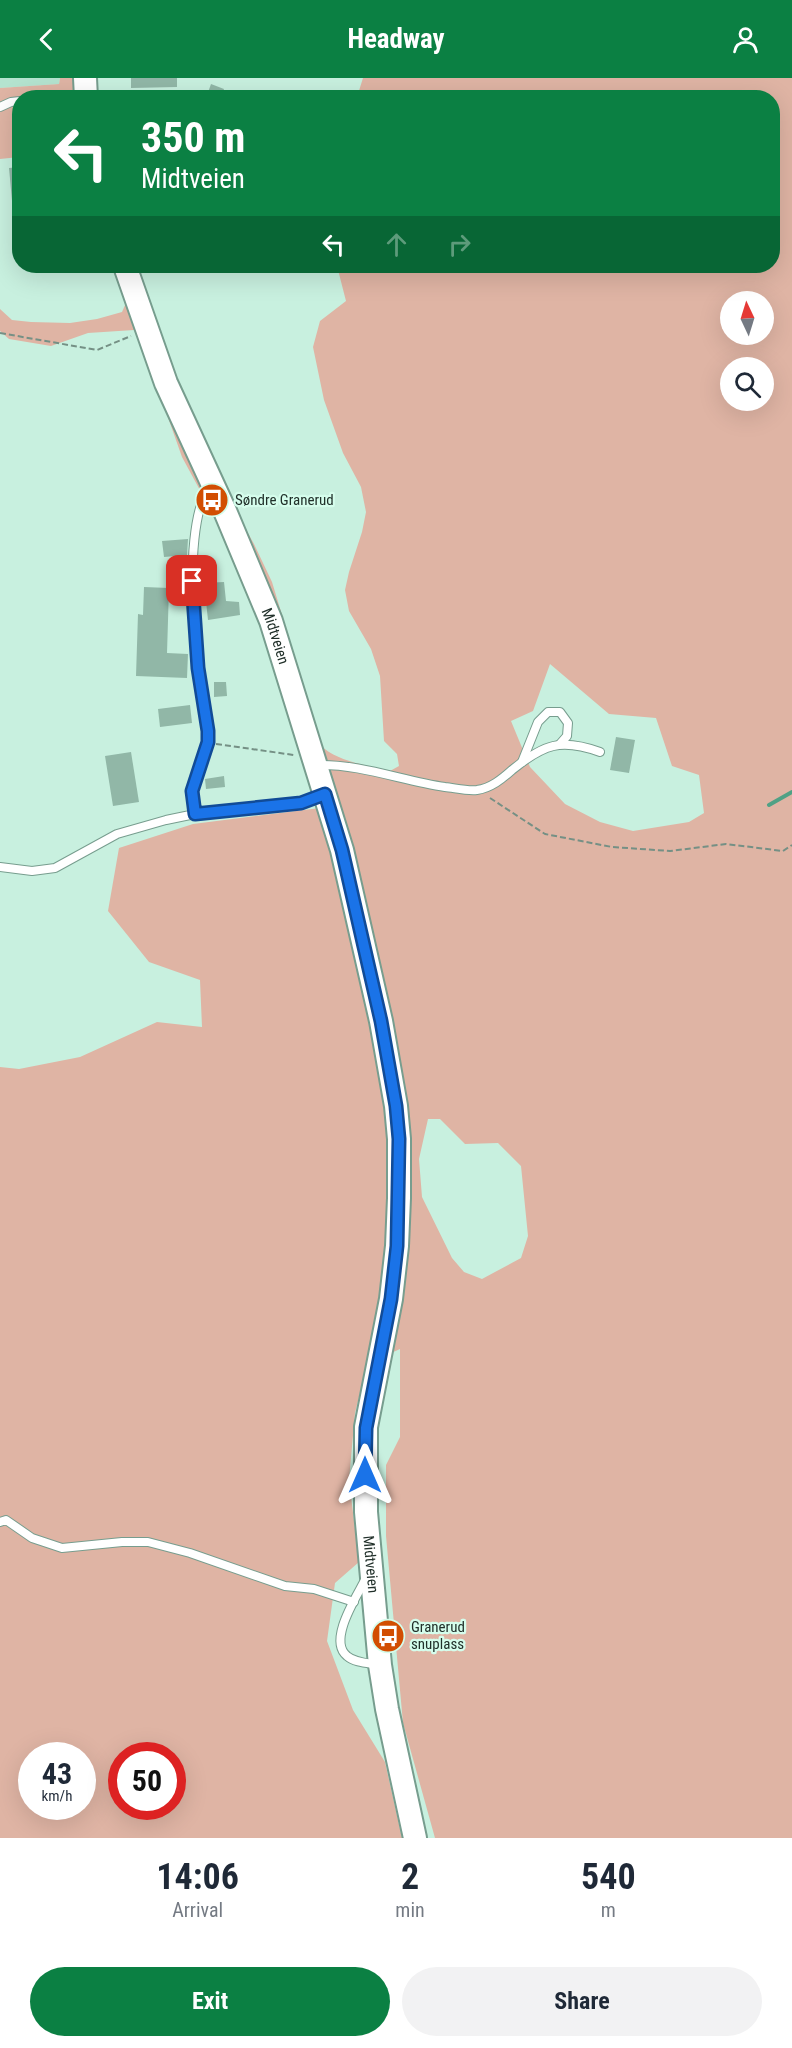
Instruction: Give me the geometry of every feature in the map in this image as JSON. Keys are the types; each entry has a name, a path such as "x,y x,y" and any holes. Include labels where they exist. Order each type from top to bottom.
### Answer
{"main road":[{"name":"Midtveien","path":"127,273 165,383 214,486 271,621 342,850 381,1021 396,1106 399,1139 397,1234 391,1299 366,1428 366,1512 370,1576 380,1665 387,1709 415,1838"}],"lane":[{"path":"195,814 192,791 208,742 208,731 198,668 192,570 199,510 204,495 210,487 214,486"},
{"path":"521,764 538,722 548,712 560,712 568,723 567,736 560,744"},
{"path":"315,761 437,786 477,790 500,781 547,747 560,744 579,745 600,752"},
{"path":"0,867 32,871 55,868 117,834 166,819 301,803 325,794"},
{"path":"0,1522 6,1520 32,1538 62,1548 122,1542 156,1544 190,1553 285,1586 314,1589 354,1602"},
{"path":"370,1576 367,1577 340,1631 342,1649 344,1654 355,1661 380,1665"}],"path":[{"path":"0,333 98,350 147,330"},
{"path":"208,742 315,761"},
{"path":"477,790 545,834 612,847 670,851 726,844 783,851 792,845"}],"shaded area":[{"path":"0,78 60,78 59,84 0,88"},
{"path":"60,78 88,78 88,90 12,90 12,158 0,159 0,88 59,84"},
{"path":"363,78 792,78 792,1838 435,1838 403,1723 386,1536 386,1465 400,1437 400,1349 367,1364 355,1413 349,1480 359,1562 335,1583 327,1641 353,1710 385,1762 402,1838 0,1838 0,1067 19,1069 80,1057 157,1022 202,1027 200,980 149,962 108,911 119,848 193,824 320,808 248,579 182,457 141,341 134,330 88,333 51,346 9,339 0,331 0,309 12,320 70,323 122,312 126,303 166,360 218,479 272,582 282,615 286,640 320,745 344,759 390,771 399,766 397,754 384,741 380,676 371,649 349,611 345,590 366,512 361,487 343,453 324,400 313,347 320,321 346,301 339,273 780,273 780,90 359,90","holes":["550,664 609,714 656,718 672,766 699,775 704,813 689,822 633,831 600,822 565,804 530,767 511,721 533,711","428,1119 440,1119 465,1144 498,1143 521,1166 528,1236 521,1258 482,1279 464,1272 452,1258 422,1197 419,1159"]}],"building":[{"path":"131,78 177,78 177,87 131,88"},
{"path":"211,84 224,89 224,90 209,90"},
{"path":"9,168 12,168 12,201"},
{"path":"188,539 187,555 164,557 162,541"},
{"path":"224,582 226,601 239,602 240,615 208,620 204,583"},
{"path":"144,587 169,588 167,653 188,654 187,678 136,676 138,614 143,615"},
{"path":"214,682 226,682 227,696 214,697"},
{"path":"190,705 192,723 160,727 158,709"},
{"path":"616,737 635,740 629,773 610,770"},
{"path":"131,752 139,802 113,806 105,756"},
{"path":"224,776 225,787 206,789 205,779"}],"waterway":[{"path":"769,805 792,792"}],"place":[{"name":"Søndre Granerud","path":"212,500"},
{"name":"Granerud snuplass","path":"388,1636"}],"route":[{"path":"192,581 198,668 208,731 208,742 192,791 195,814 301,803 325,794 342,850 381,1021 396,1106 399,1139 399,1198 391,1299 366,1428 365,1475"}]}
